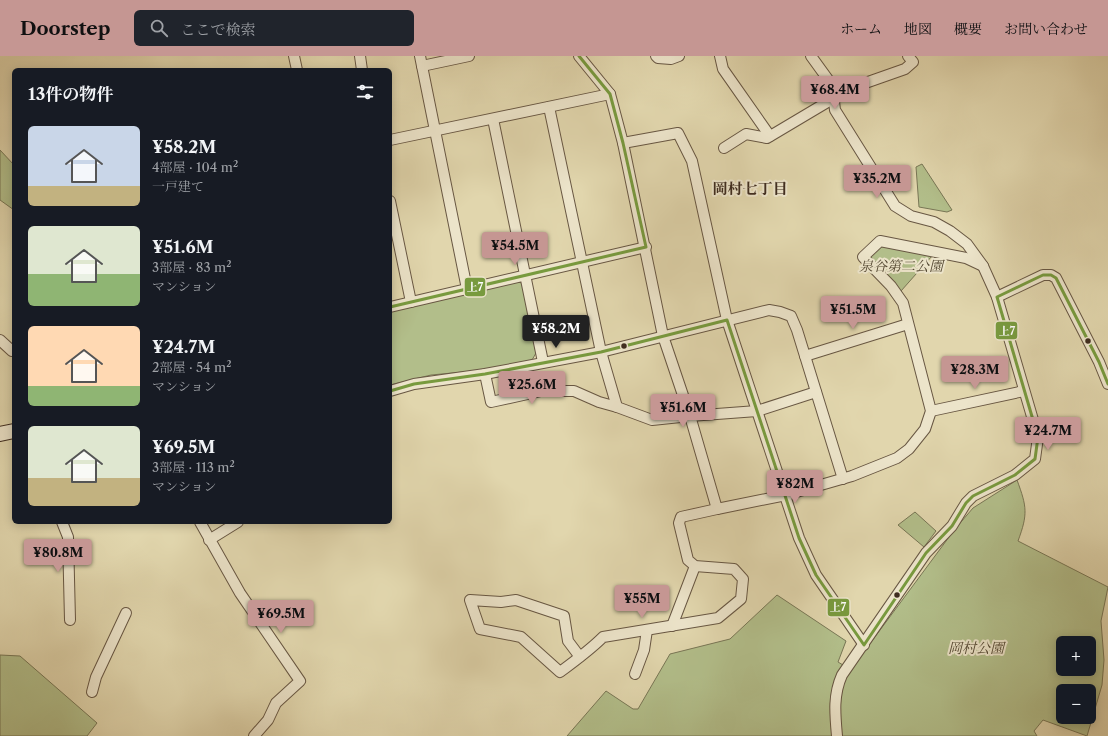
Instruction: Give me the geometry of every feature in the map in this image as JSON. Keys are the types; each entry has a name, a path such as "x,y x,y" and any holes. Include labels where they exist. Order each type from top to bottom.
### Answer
{"street":[{"path":"294,56 297,68"},
{"path":"360,56 362,68"},
{"path":"467,289 421,61 469,56"},
{"path":"579,56 610,94 623,143 646,247 663,336 690,416 717,509"},
{"path":"656,56 658,58 671,59 679,56"},
{"path":"720,56 723,69 770,136"},
{"path":"811,56 832,85 835,110 895,206 911,216 934,222 950,231 967,244 984,266 997,297 1038,437 1035,459 1015,475 973,496 966,503 952,526 926,553 864,645 842,674 836,688 834,712 837,736"},
{"path":"724,148 746,134 768,138 851,88 905,68 913,62 908,56"},
{"path":"392,140 610,94"},
{"path":"548,107 601,352 617,407"},
{"path":"493,119 543,362"},
{"path":"623,143 678,133 692,161 726,320 786,495 799,538 816,576 864,645"},
{"path":"392,211 411,302"},
{"path":"580,657 568,641 564,616 516,600 501,602 470,600 480,628 521,637 560,672 580,657 603,637 718,618 742,599 743,579 734,569 695,566 688,560 679,523 681,517 786,495 843,478 897,458 909,449 925,429 931,411 902,302 891,286 863,257 880,241 966,258 984,266"},
{"path":"392,307 646,247"},
{"path":"997,297 1043,275 1050,275 1056,278 1099,362 1108,384"},
{"path":"392,390 414,384 485,374 601,352 769,310 780,312 791,316 843,478"},
{"path":"805,356 908,324"},
{"path":"0,340 12,351"},
{"path":"485,374 491,402 541,392 574,391 599,402 652,420 757,411 816,392"},
{"path":"931,411 1024,391"},
{"path":"0,434 12,431"},
{"path":"63,524 68,536 70,620"},
{"path":"201,524 240,593 300,681 276,703 268,720 254,736"},
{"path":"209,540 235,524"},
{"path":"672,626 695,566"},
{"path":"92,692 96,677 126,613"},
{"path":"635,674 644,650 646,630"}],"green space":[{"path":"0,150 12,163 12,209 0,200"},
{"path":"922,164 952,210 947,212 919,207 916,167"},
{"name":"泉谷第二公園","path":"881,245 932,256 901,291 869,258"},
{"path":"516,282 523,283 536,353 532,360 484,370 431,375 392,385 392,311"},
{"name":"岡村公園","path":"1017,480 1023,497 1025,510 1025,517 1018,541 1108,587 1101,621 1104,660 1102,685 1096,705 1096,684 1056,684 1056,724 1091,724 1087,736 1043,720 1034,731 1037,736 567,736 606,691 633,709 638,709 670,654 730,639 777,595 846,641 838,662 848,668 860,657 955,529 973,508"},
{"path":"915,512 936,531 924,547 898,525"},
{"path":"0,655 20,656 97,723 87,736 0,736"}],"transit line":[{"name":"上7","path":"392,307 646,247 623,143 610,94 579,56"},
{"name":"上7","path":"392,390 414,384 485,374 601,352 727,320 799,538 816,575 864,645 926,553 952,526 966,503 973,496 1015,475 1035,459 1038,437 997,297 1043,275 1051,275 1056,278 1099,362 1108,384"}],"district":[{"name":"岡村七丁目","path":"750,189"}]}
